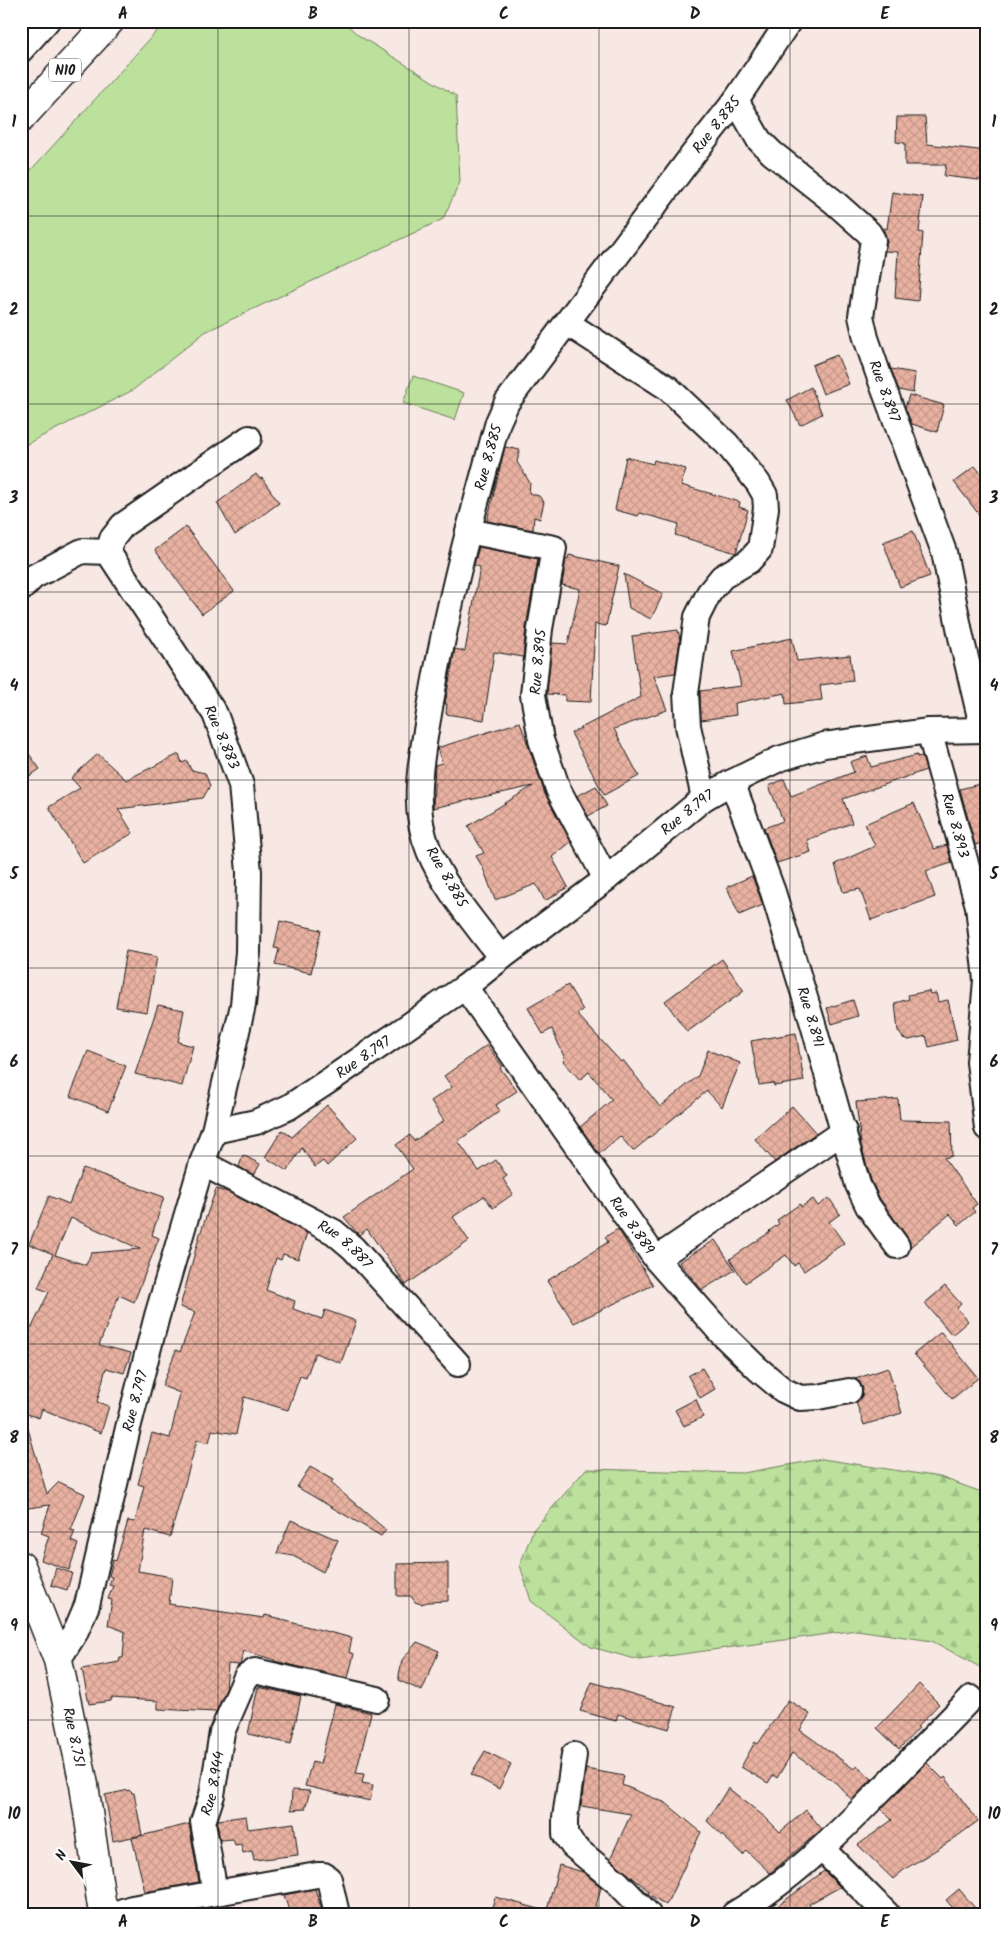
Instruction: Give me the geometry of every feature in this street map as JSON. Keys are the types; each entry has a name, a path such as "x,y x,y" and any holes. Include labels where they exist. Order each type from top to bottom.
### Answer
{"main road":[{"name":"N10","path":"21,118 110,21"},
{"name":"Rue 8.751","path":"23,1577 58,1660 84,1785 103,1914"}],"street":[{"path":"21,50 47,21"},
{"name":"Rue 8.885","path":"501,958 451,890 429,851 420,817 419,774 437,666 468,531 498,422 507,402 736,100 789,21"},
{"name":"Rue 8.897","path":"736,100 759,140 772,153 834,201 869,233 873,240 861,316 866,338 944,552 961,637 985,730"},
{"path":"567,323 668,388 727,444 758,483 765,495 766,508 760,549 750,561 722,577 709,592 697,617 686,693 688,726 704,798"},
{"path":"21,589 33,577 82,551 108,552 112,539 123,525 249,438"},
{"name":"Rue 8.895","path":"468,531 554,548 540,629 533,695 541,740 558,789 606,879"},
{"name":"Rue 8.883","path":"108,552 215,714 241,785 249,872 248,952 243,1005 214,1131"},
{"name":"Rue 8.797","path":"58,1660 75,1633 87,1605 155,1324 202,1163 214,1131 256,1122 289,1107 465,987 606,879 704,798 732,782 779,759 824,745 929,731 985,730"},
{"name":"Rue 8.893","path":"929,731 978,906 986,980 980,1062 987,1128"},
{"name":"Rue 8.891","path":"732,782 773,892 844,1131 858,1185 868,1206 897,1246"},
{"name":"Rue 8.889","path":"465,987 656,1259 722,1334 783,1390 800,1398 818,1397 848,1391"},
{"path":"656,1259 844,1131"},
{"name":"Rue 8.887","path":"202,1163 334,1232 354,1248 458,1364"},
{"name":"Rue 8.944","path":"215,1893 203,1822 212,1795 222,1732 246,1677 255,1671 377,1700"},
{"path":"734,1914 761,1898 822,1849 971,1698"},
{"path":"574,1755 565,1818 565,1834 573,1846 618,1883 648,1914"},
{"path":"822,1849 887,1914"},
{"path":"114,1914 132,1908 324,1875 328,1879 337,1914"}],"green space":[{"path":"166,21 343,21 358,35 456,96 460,182 443,219 205,332 133,390 21,447 21,181"},
{"path":"413,376 464,393 455,420 403,403"},
{"path":"822,1459 940,1477 987,1494 987,1671 932,1641 857,1630 639,1660 591,1647 531,1601 520,1565 533,1530 586,1469 743,1473"}],"building":[{"path":"897,117 925,117 927,144 987,151 987,181 944,176 946,165 905,165 905,143 896,142"},
{"path":"892,192 923,197 919,232 923,233 918,301 895,298 898,252 885,251 887,242 884,231 884,228 887,229"},
{"path":"837,355 849,384 823,394 812,365"},
{"path":"891,369 915,373 913,393 899,390"},
{"path":"811,387 822,414 800,425 787,400"},
{"path":"909,395 944,405 937,432 912,424 905,408"},
{"path":"505,447 520,450 517,462 530,483 529,493 539,496 544,502 540,519 534,517 533,530 487,521"},
{"path":"626,457 653,464 654,460 686,469 681,485 740,502 739,507 748,510 736,553 675,535 679,524 640,513 638,516 615,510"},
{"path":"975,466 987,481 987,525 954,482"},
{"path":"256,474 260,479 262,478 279,503 235,535 217,503"},
{"path":"186,527 234,591 202,614 155,550"},
{"path":"913,531 930,576 900,587 883,542"},
{"path":"479,547 538,559 526,627 523,657 494,652 484,720 446,714 447,704 445,704 455,649 465,651 480,567 474,565"},
{"path":"569,555 619,566 606,626 595,624 591,702 565,701 565,695 547,694 552,643 568,644 580,589 562,585 566,559 568,559"},
{"path":"624,574 663,594 651,619 629,608"},
{"path":"678,630 680,640 675,673 654,676 667,710 614,729 639,776 604,795 571,733 641,697 632,636"},
{"path":"792,638 797,661 850,655 853,681 820,685 822,700 786,704 785,693 735,703 736,715 701,720 700,691 741,686 733,651"},
{"path":"520,722 545,794 571,842 552,857 568,887 545,901 536,884 495,900 483,868 476,856 484,853 468,826 533,786 433,808 435,765 442,763 437,748"},
{"path":"21,743 40,769 21,782"},
{"path":"98,754 126,780 179,754 182,763 187,761 191,770 205,773 210,786 203,798 118,809 133,833 83,863 49,807 80,788 71,778"},
{"path":"917,755 917,757 922,756 926,770 843,799 852,823 807,840 811,852 777,863 764,828 783,821 769,786 784,779 791,796 854,772 850,762 867,756 871,767"},
{"path":"987,782 987,842 975,845 960,789"},
{"path":"596,786 607,806 588,816 577,796"},
{"path":"914,803 934,849 947,845 952,863 926,871 935,897 871,920 860,889 843,892 835,864 875,846 865,824"},
{"path":"752,876 763,905 739,915 727,887"},
{"path":"280,921 321,930 311,973 275,965 279,949 274,948"},
{"path":"126,951 157,957 147,1012 116,1007"},
{"path":"722,959 744,991 687,1032 665,1001"},
{"path":"568,985 583,1010 577,1014 621,1062 623,1060 660,1107 698,1076 708,1050 740,1063 722,1107 707,1091 633,1151 620,1136 599,1154 580,1127 612,1100 589,1072 580,1080 563,1061 565,1059 552,1029 543,1034 528,1008"},
{"path":"929,991 930,994 936,993 938,1002 948,1000 957,1040 929,1047 926,1036 909,1040 903,1038 898,1031 895,1003 909,999 908,995"},
{"path":"853,1000 858,1016 832,1024 827,1008"},
{"path":"158,1005 184,1010 178,1042 193,1046 182,1086 135,1074"},
{"path":"796,1033 804,1081 774,1086 773,1083 759,1085 751,1041"},
{"path":"487,1045 502,1066 500,1068 517,1091 496,1105 500,1111 458,1141 479,1171 496,1160 507,1176 503,1179 513,1194 493,1208 484,1196 453,1217 469,1241 406,1285 367,1229 359,1235 344,1217 413,1169 396,1145 410,1135 414,1141 444,1121 431,1101 452,1087 444,1076"},
{"path":"88,1051 126,1066 108,1111 70,1096"},
{"path":"898,1099 900,1120 951,1121 952,1156 944,1158 977,1204 972,1208 975,1212 959,1225 950,1214 910,1247 908,1238 880,1199 871,1180 861,1145 856,1102"},
{"path":"327,1105 357,1138 327,1166 323,1161 315,1167 302,1148 287,1171 265,1157 282,1130 292,1137"},
{"path":"792,1106 816,1133 775,1162 755,1139"},
{"path":"243,1155 260,1164 254,1175 239,1167"},
{"path":"83,1168 164,1197 152,1235 159,1238 134,1302 119,1295 99,1345 131,1353 124,1373 106,1368 97,1402 109,1406 101,1433 42,1409 39,1418 21,1412 21,1394 27,1377 23,1376 29,1358 21,1355 21,1323 32,1327 49,1292 38,1288 53,1254 29,1244 49,1196 69,1204","holes":["71,1218 140,1249 91,1253 86,1265 55,1255"]},
{"path":"216,1189 228,1192 307,1233 298,1259 283,1254 281,1260 276,1258 266,1290 295,1301 293,1309 322,1319 325,1310 356,1321 341,1363 315,1353 306,1378 300,1376 288,1410 244,1397 236,1434 212,1430 209,1443 197,1440 170,1537 145,1530 138,1571 172,1577 169,1604 264,1618 265,1615 282,1619 352,1638 349,1652 354,1654 348,1678 274,1661 244,1651 240,1665 228,1664 226,1689 216,1712 158,1709 158,1701 111,1698 111,1701 89,1704 82,1669 119,1662 120,1658 123,1658 125,1632 108,1625 112,1600 108,1599 113,1586 109,1585 112,1577 109,1576 113,1560 116,1561 128,1521 135,1522 144,1486 138,1484 152,1433 170,1438 180,1393 162,1386 176,1350 180,1352 195,1312 180,1307 200,1234"},
{"path":"829,1198 840,1214 829,1222 844,1243 804,1271 798,1263 794,1266 786,1255 745,1283 730,1259 770,1232 779,1224 777,1220 800,1204 801,1207 813,1199 818,1206"},
{"path":"618,1229 653,1285 574,1323 547,1281 608,1242 605,1237"},
{"path":"715,1240 735,1270 702,1290 679,1262"},
{"path":"945,1286 961,1304 957,1308 968,1321 952,1335 925,1303"},
{"path":"941,1332 978,1378 952,1399 914,1354"},
{"path":"702,1368 715,1389 700,1398 688,1376"},
{"path":"888,1368 902,1413 864,1425 856,1402 862,1396 863,1389 860,1382 855,1379"},
{"path":"696,1399 703,1417 684,1426 675,1410"},
{"path":"26,1422 47,1494 59,1482 85,1494 71,1530 75,1531 71,1541 78,1544 69,1570 41,1560 49,1536 41,1533 50,1505 21,1509 21,1481 27,1481 21,1463 21,1423"},
{"path":"310,1467 333,1480 331,1483 386,1530 381,1536 297,1487"},
{"path":"291,1520 338,1540 323,1572 293,1556 277,1553"},
{"path":"448,1563 448,1601 421,1604 415,1602 411,1596 397,1596 397,1564"},
{"path":"56,1568 72,1573 67,1590 51,1585"},
{"path":"417,1642 439,1651 422,1691 398,1680 402,1660"},
{"path":"592,1682 676,1707 669,1729 618,1714 616,1721 580,1711"},
{"path":"919,1684 939,1704 899,1749 877,1728"},
{"path":"258,1687 301,1696 291,1744 248,1734"},
{"path":"788,1700 810,1714 800,1730 854,1769 858,1766 872,1779 852,1800 836,1783 792,1753 777,1778 773,1775 768,1783 741,1767 755,1742 758,1744"},
{"path":"335,1704 371,1713 356,1773 364,1774 362,1783 373,1785 370,1801 305,1786 312,1762 320,1764"},
{"path":"485,1751 511,1764 499,1789 471,1774"},
{"path":"927,1763 943,1779 945,1777 978,1821 893,1879 858,1845 892,1820 881,1809"},
{"path":"586,1769 624,1776 622,1785 666,1803 701,1832 666,1905 648,1894 649,1891 610,1859 631,1814 581,1806"},
{"path":"728,1788 766,1818 780,1832 806,1810 822,1829 770,1873 747,1851 743,1855 707,1821"},
{"path":"129,1790 134,1793 142,1835 113,1841 105,1795"},
{"path":"292,1790 310,1791 305,1809 291,1810"},
{"path":"246,1816 248,1829 294,1823 298,1855 254,1860 252,1851 243,1853 241,1844 235,1845 233,1839 220,1840 218,1820"},
{"path":"189,1824 199,1882 145,1892 132,1838"},
{"path":"559,1865 583,1872 601,1887 594,1914 546,1914"},
{"path":"824,1871 840,1887 809,1904 814,1914 767,1914"},
{"path":"315,1889 323,1914 290,1914 284,1895"},
{"path":"959,1889 980,1914 958,1914 946,1900"},
{"path":"495,1897 539,1909 538,1914 490,1914"}]}
